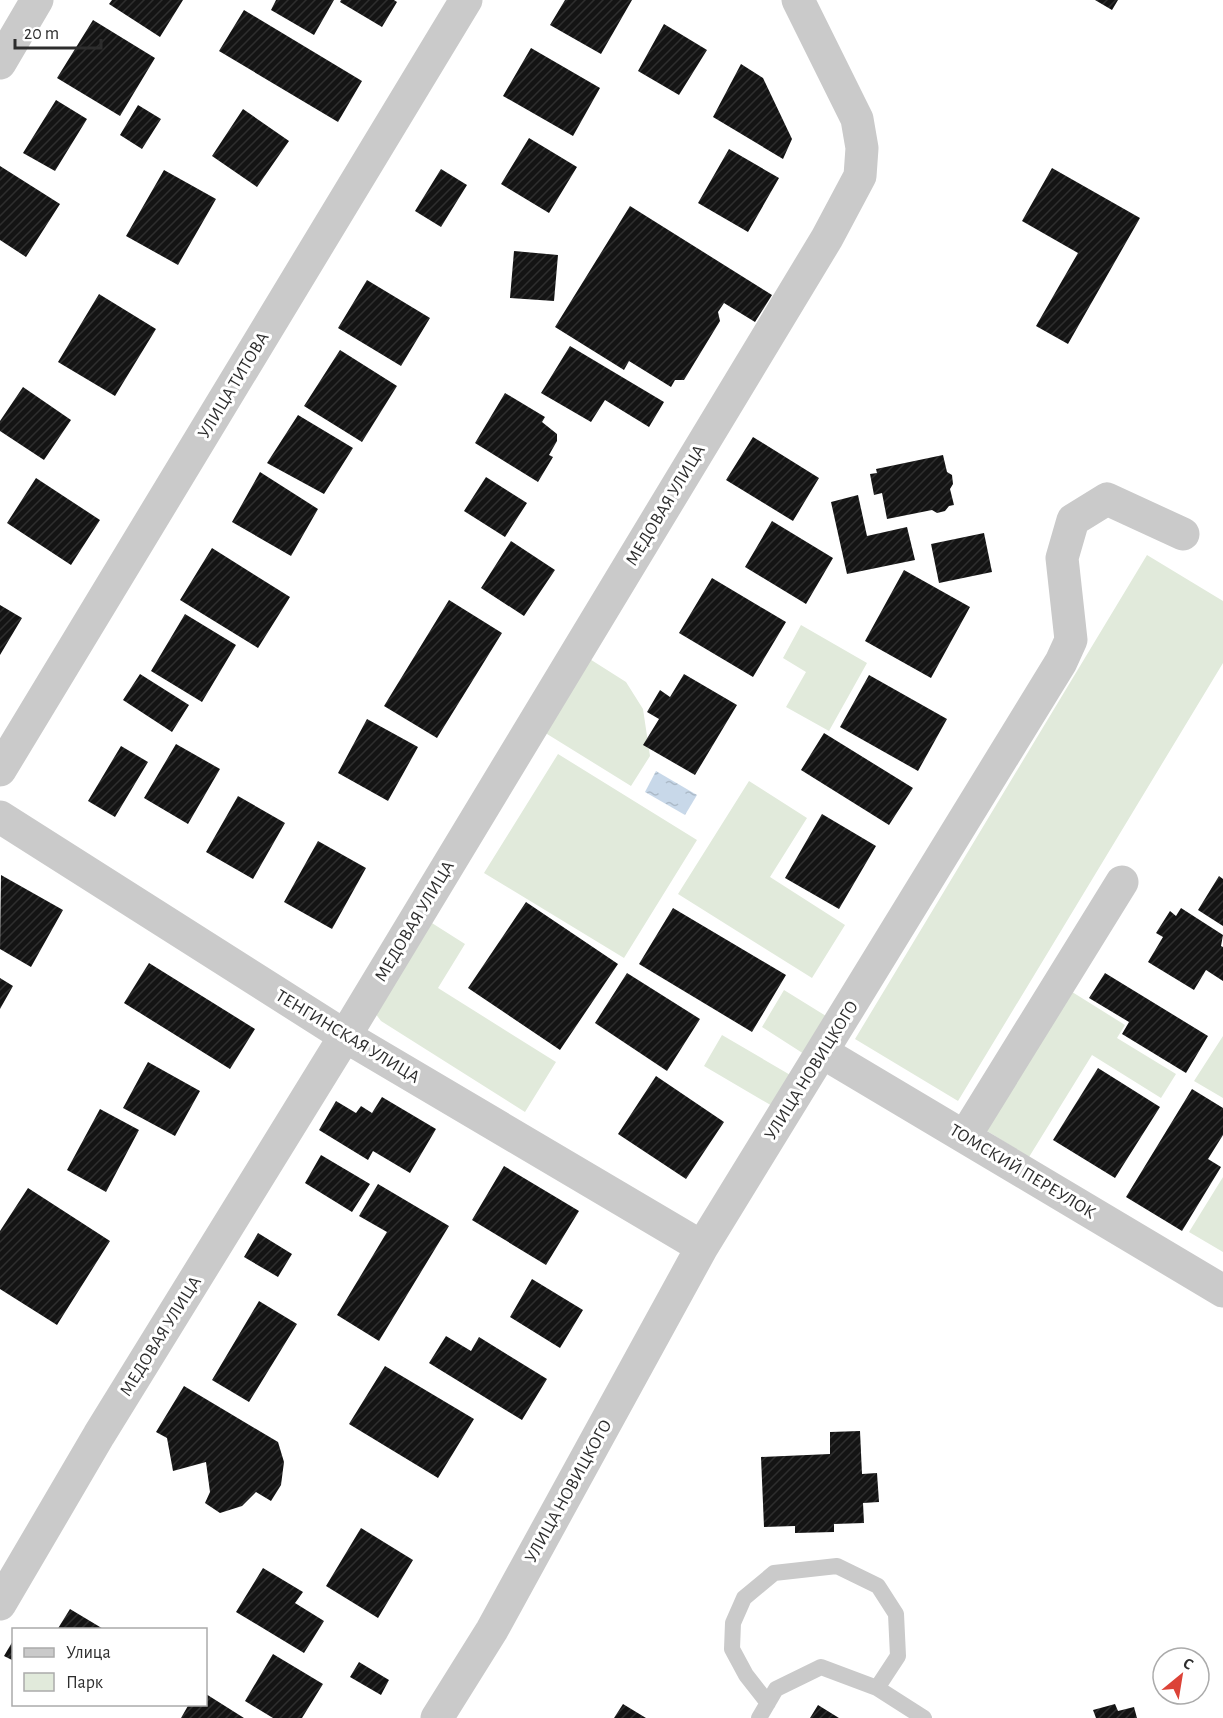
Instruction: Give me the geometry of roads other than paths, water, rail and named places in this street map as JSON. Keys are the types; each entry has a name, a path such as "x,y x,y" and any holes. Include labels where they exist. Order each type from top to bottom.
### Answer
{"street":[{"path":"0,63 37,0"},
{"name":"МЕДОВАЯ УЛИЦА","path":"0,1604 99,1435 345,1036 827,238 860,176 862,148 857,119 798,0"},
{"name":"УЛИЦА ТИТОВА","path":"0,771 461,2"},
{"name":"УЛИЦА НОВИЦКОГО","path":"437,1718 492,1630 702,1247 1064,655 1071,640 1062,558 1073,520 1107,499 1183,534"},
{"name":"ТЕНГИНСКАЯ УЛИЦА","path":"0,817 345,1036 702,1247"},
{"path":"965,1136 1122,882"},
{"name":"ТОМСКИЙ ПЕРЕУЛОК","path":"822,1052 1223,1291"}],"lane":[{"path":"768,1703 746,1675 732,1649 733,1623 744,1598 774,1573 837,1566 878,1586 896,1614 898,1656 877,1688"},
{"path":"759,1718 776,1689 821,1667 877,1688 924,1718"}],"water":[{"path":"656,771 697,795 685,815 645,792"}]}
